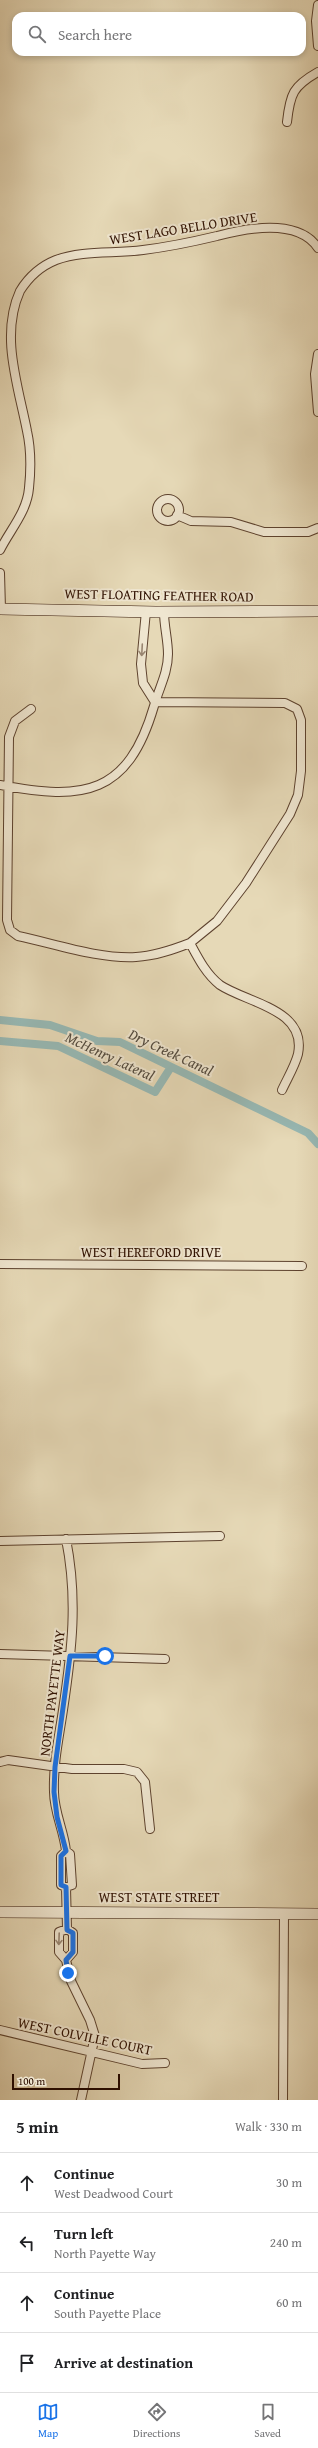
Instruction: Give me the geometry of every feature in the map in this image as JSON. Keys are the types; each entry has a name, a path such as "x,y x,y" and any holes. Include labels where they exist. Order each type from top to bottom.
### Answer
{"main road":[{"name":"WEST FLOATING FEATHER ROAD","path":"1,609 164,612 318,611"},
{"name":"WEST STATE STREET","path":"0,1912 318,1914"}],"street":[{"path":"318,5 316,21 318,46"},
{"path":"286,122 290,100 294,90 303,81 318,72"},
{"name":"WEST LAGO BELLO DRIVE","path":"0,550 9,533 22,515 29,490 30,466 27,433 14,383 8,347 7,323 12,304 25,283 34,273 56,260 83,254 143,250 236,231 281,229 298,232 316,245"},
{"path":"318,354 318,412"},
{"path":"177,515 191,521 231,522 264,532 308,532 318,528"},
{"path":"0,573 1,609"},
{"path":"146,611 141,664 143,683 155,702"},
{"path":"0,785 71,792 94,787 115,777 136,753 147,730 155,702 164,682 168,654 164,612"},
{"path":"31,709 15,721 9,737 7,920 10,930 18,936 78,949 136,957 170,951 190,943 217,921 246,883 290,814 298,795 301,771 301,720 297,709 284,703 155,702"},
{"path":"190,943 204,968 217,982 279,1014 290,1021 297,1031 298,1055 282,1090"},
{"name":"WEST HEREFORD DRIVE","path":"0,1264 302,1266"},
{"path":"0,1541 220,1536"},
{"name":"NORTH PAYETTE WAY","path":"66,1539 74,1606 70,1656 55,1767 54,1800 66,1851 70,1854 72,1885 66,1887 66,1912 67,1930 73,1933 73,1952 66,1960"},
{"path":"0,1654 131,1656 165,1659"},
{"path":"0,1762 8,1760 55,1767 124,1769 137,1772 145,1782 150,1829"},
{"path":"283,2100 284,1913"},
{"path":"67,1930 59,1932 59,1952 66,1960 71,1981 93,2028 92,2052 82,2100"},
{"name":"WEST COLVILLE COURT","path":"0,2030 150,2065 165,2063"}],"waterway":[{"name":"Dry Creek Canal","path":"0,1020 50,1025 97,1041 120,1042 308,1133 318,1144"},
{"name":"McHenry Lateral","path":"0,1041 58,1046 155,1092 171,1067"}],"route":[{"path":"68,1973 66,1960 73,1952 73,1933 67,1930 66,1887 61,1885 61,1856 66,1851 54,1800 54,1775 70,1656 105,1656"}]}
